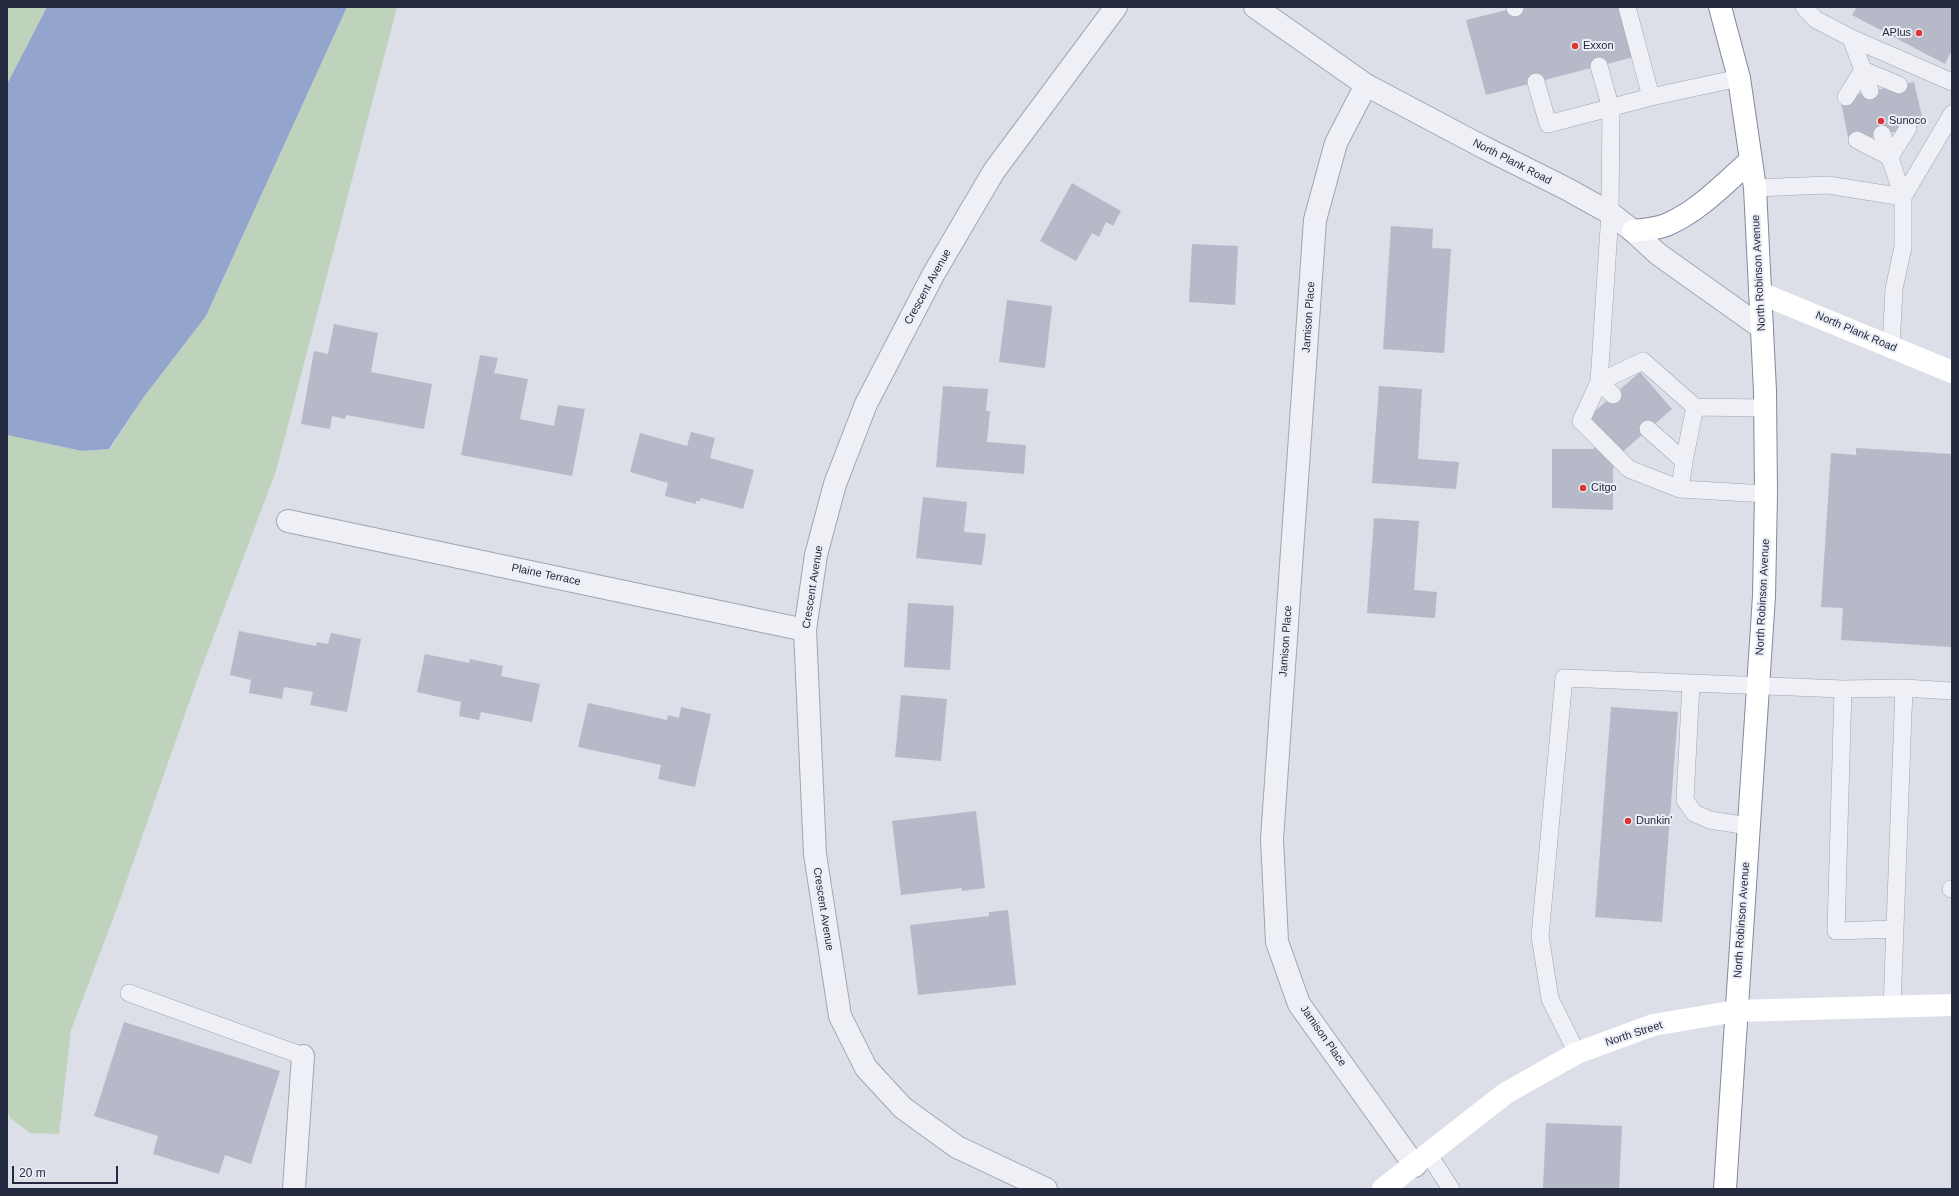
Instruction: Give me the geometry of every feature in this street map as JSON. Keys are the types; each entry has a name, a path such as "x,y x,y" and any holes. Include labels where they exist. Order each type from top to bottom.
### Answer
{"main road":[{"name":"North Robinson Avenue","path":"1720,7 1739,78 1754,188 1762,328 1766,494 1764,596 1724,1189"},
{"path":"1632,231 1664,226 1679,219 1751,160"},
{"name":"North Plank Road","path":"1760,293 1952,372"},
{"name":"North Street","path":"1383,1189 1506,1093 1577,1054 1653,1025 1736,1011 1952,1004"}],"street":[{"name":"Crescent Avenue","path":"1046,1189 957,1147 903,1108 866,1068 840,1016 815,854 805,630 816,555 835,484 866,404 933,275 994,171 1116,7"},
{"name":"North Plank Road","path":"1254,7 1366,85 1478,145 1567,189 1610,213 1658,254 1762,328"},
{"name":"Jamison Place","path":"1366,85 1336,143 1315,220 1272,839 1277,942 1299,1004 1422,1160"},
{"name":"Plaine Terrace","path":"288,521 805,630"},
{"path":"294,1189 303,1056"}],"lane":[{"path":"1627,7 1651,97"},
{"path":"1810,13 1851,38 1952,82"},
{"path":"1851,38 1870,91"},
{"path":"1600,66 1611,109 1610,213 1600,382 1581,420 1629,469 1680,489 1766,494"},
{"path":"1863,70 1899,85"},
{"path":"1846,97 1863,70"},
{"path":"1536,82 1548,124 1611,109 1651,97 1739,78"},
{"path":"1903,197 1952,114"},
{"path":"1890,157 1908,128"},
{"path":"1882,134 1903,197 1902,247 1894,289 1891,347"},
{"path":"1857,140 1890,157"},
{"path":"1754,188 1828,185 1903,197"},
{"path":"1600,382 1643,361 1695,407 1765,408"},
{"path":"1600,382 1613,395"},
{"path":"1680,489 1695,407"},
{"path":"1648,429 1684,461"},
{"path":"1577,1054 1550,999 1540,936 1564,678 1843,689 1904,688 1952,691"},
{"path":"1691,683 1685,800 1694,813 1710,820 1748,826"},
{"path":"1892,1007 1904,688"},
{"path":"1843,689 1836,931 1895,929"},
{"path":"129,992 303,1056"},
{"path":"1422,1160 1451,1189"}],"green space":[{"path":"7,7 47,7 7,84"},
{"path":"347,7 397,7 276,471 197,680 117,908 71,1030 59,1134 30,1133 10,1118 7,1108 7,435 82,451 110,449 143,398 206,316"}],"water":[{"path":"47,7 347,7 206,316 143,398 109,449 82,451 7,435 7,84"}],"building":[{"path":"1519,7 1621,7 1634,57 1486,95 1466,20"},
{"name":"APlus","path":"1857,7 1952,7 1952,50 1945,64 1852,15"},
{"path":"1914,82 1924,125 1849,142 1840,98"},
{"path":"1072,183 1121,211 1113,226 1106,222 1099,237 1092,233 1076,261 1040,241"},
{"path":"1391,226 1433,229 1432,248 1451,249 1444,353 1383,349"},
{"path":"1192,244 1238,246 1235,305 1189,302"},
{"path":"1007,300 1052,306 1045,368 999,362"},
{"path":"334,324 378,333 371,372 432,384 424,429 346,415 345,419 332,416 330,429 301,424 314,351 328,354"},
{"path":"480,355 498,358 494,373 528,379 520,419 554,426 558,405 585,409 572,476 461,455"},
{"path":"1640,372 1672,409 1619,455 1587,418"},
{"path":"943,386 988,389 986,411 990,411 987,442 1026,445 1024,474 936,467"},
{"path":"1379,386 1422,389 1418,459 1459,462 1456,489 1372,483"},
{"path":"691,432 715,438 710,458 754,470 743,509 701,498 700,501 696,501 696,504 665,496 668,483 630,472 640,433 687,446"},
{"name":"Citgo","path":"1600,442 1619,462 1613,468 1613,510 1552,508 1552,449 1593,449"},
{"path":"1856,448 1952,454 1952,647 1841,640 1843,608 1821,607 1831,453 1856,455"},
{"path":"923,497 967,502 964,532 986,534 982,565 916,558"},
{"path":"1374,518 1419,521 1414,590 1437,592 1435,618 1367,613"},
{"path":"908,603 954,606 950,670 904,667"},
{"path":"239,631 316,646 317,642 328,644 331,633 361,639 347,712 310,705 313,692 284,687 282,699 249,693 251,680 230,675"},
{"path":"425,654 469,663 470,659 503,666 501,676 540,684 532,722 481,712 479,720 459,716 461,702 417,692"},
{"path":"901,695 947,699 941,761 895,757"},
{"path":"588,703 667,720 668,715 679,718 681,707 711,714 695,787 658,779 661,765 578,747"},
{"path":"1611,707 1678,712 1662,922 1595,917"},
{"path":"976,811 985,888 962,891 962,888 901,895 892,821"},
{"path":"1008,910 1016,985 918,995 910,925 989,916 989,912"},
{"path":"124,1022 280,1071 251,1164 225,1155 219,1174 153,1154 158,1136 94,1116"},
{"path":"1546,1123 1622,1126 1619,1189 1543,1189"}],"place":[{"name":"APlus","path":"1919,33"},
{"name":"Exxon","path":"1575,46"},
{"name":"Sunoco","path":"1881,121"},
{"name":"Citgo","path":"1583,488"},
{"name":"Dunkin'","path":"1628,821"}]}
